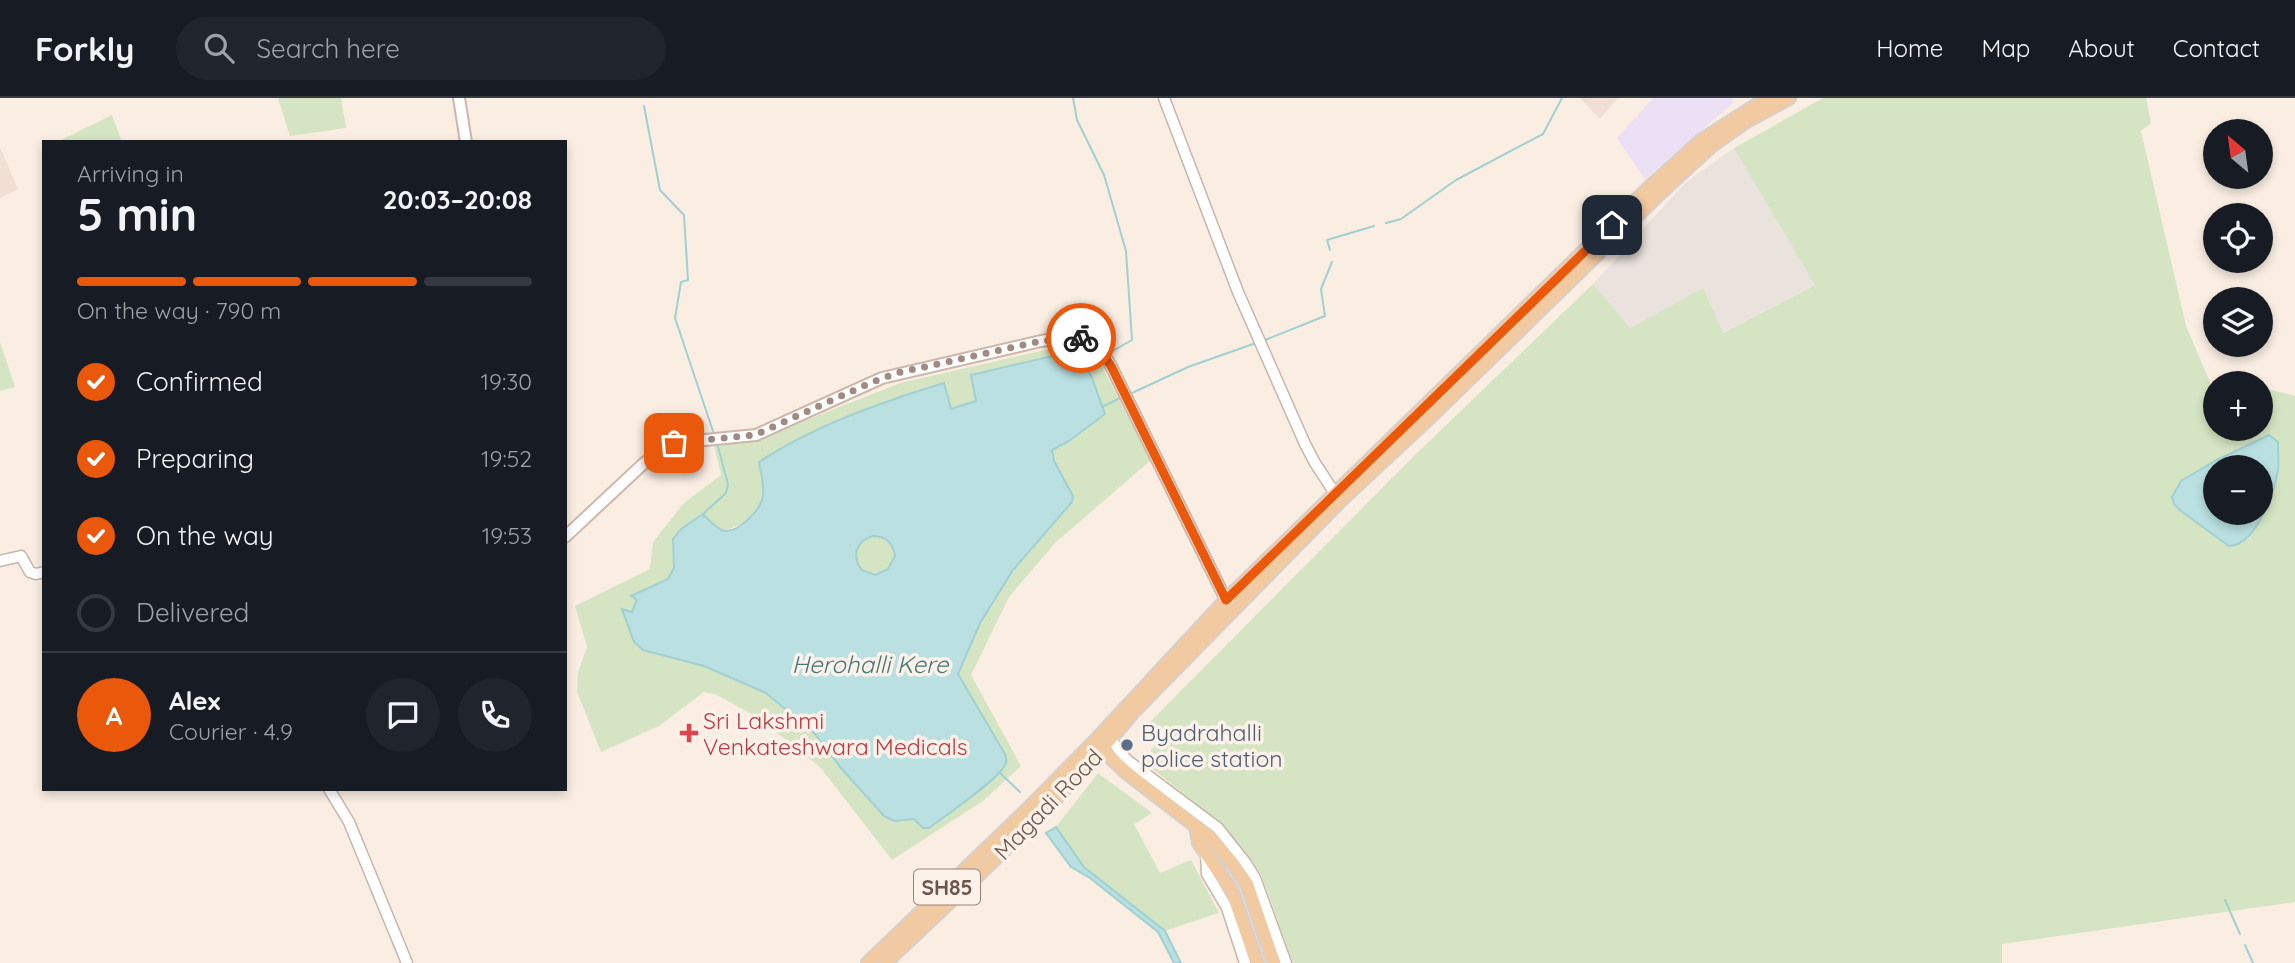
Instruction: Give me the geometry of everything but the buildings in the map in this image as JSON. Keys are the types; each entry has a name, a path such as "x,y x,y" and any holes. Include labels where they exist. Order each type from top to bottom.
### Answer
{"main road":[{"path":"459,98 466,140"},
{"name":"Magadi Road","path":"868,963 1032,814 1104,742 1131,708 1230,604 1652,185 1702,140 1768,98"},
{"name":"Magadi Road","path":"1338,497 1429,418 1612,238 1711,146 1745,122 1789,98"},
{"path":"567,535 662,449 674,443 747,437 771,430 852,391 897,373 1051,339 1086,338 1099,346 1111,366 1230,604"},
{"path":"1104,742 1112,759 1196,826 1217,846 1247,884 1275,963"},
{"name":"Magadi Road","path":"885,963 982,872 1032,814"},
{"path":"1196,826 1199,843 1232,891 1257,963"}],"street":[{"path":"1164,98 1258,338 1310,453 1338,497"},
{"path":"0,561 21,556 30,572 42,572"},
{"path":"1104,742 1218,828 1255,878 1286,963"},
{"path":"330,791 349,822 407,963"},
{"path":"1206,853 1208,873 1227,908 1245,963"}],"shaded area":[{"path":"1580,98 1618,98 1600,119"},
{"path":"1653,98 1732,98 1734,102 1645,179 1617,138"},
{"path":"0,147 18,189 0,198"},
{"path":"1734,148 1816,284 1722,333 1703,288 1630,328 1593,284 1685,183"}],"green space":[{"path":"278,98 341,98 346,128 290,136"},
{"path":"1823,98 2146,98 2151,123 2141,131 2186,326 2205,371 2203,371 2203,441 2273,441 2273,390 2295,396 2295,902 2002,944 2002,963 1293,963 1261,874 1223,826 1143,761 1160,739 1149,723 1415,455 1593,284 1630,328 1703,288 1723,333 1815,285 1734,148"},
{"path":"112,115 121,140 61,140"},
{"path":"0,342 15,387 0,391"},
{"path":"1058,347 1094,351 1151,460 1055,543 1009,597 971,675 1021,766 983,801 892,860 820,767 757,717 715,694 704,692 659,726 601,752 577,692 578,672 587,647 575,606 650,569 653,542 684,503 721,475 713,442 748,443 900,383","holes":["1081,356 1105,413 1069,441 1052,450 1054,461 1073,496 1068,508 1013,570 980,623 958,674 1005,754 1005,766 985,786 929,828 923,828 914,819 894,821 841,768 815,734 766,693 704,666 643,650 623,609 632,612 637,600 631,596 668,579 674,568 673,539 728,529 752,517 760,507 763,494 759,462 780,449 848,416 943,383 951,409 976,401 971,376"]},
{"path":"875,536 889,541 894,555 889,569 875,574 861,569 856,555 861,541"},
{"path":"1098,773 1152,813 1134,824 1160,873 1191,860 1219,913 1165,931 1084,867 1056,827"}],"water":[{"name":"Herohalli Kere","path":"1057,355 1081,355 1105,414 1069,441 1052,450 1054,461 1073,496 1072,502 1013,570 980,623 958,674 1005,754 1006,763 982,788 929,828 923,828 914,819 894,821 884,816 815,734 766,693 704,666 643,650 634,642 622,609 632,612 637,600 631,596 668,579 674,568 673,539 681,529 703,514 725,531 737,528 749,519 762,501 763,483 759,462 825,426 944,383 951,409 976,401 971,375","holes":["873,536 882,537 888,542 895,556 888,569 875,575 862,570 856,554 859,545"]},
{"path":"2273,438 2278,442 2278,470 2273,488 2273,455 2227,455 2257,441 2273,441"},
{"path":"2203,468 2203,525 2257,525 2255,528 2239,543 2229,546 2174,504 2172,497 2181,481"},
{"path":"1056,827 1084,867 1165,931 1181,963 1174,963 1158,932 1090,878 1071,867 1046,833"}],"waterway":[{"path":"1073,98 1077,120 1104,175 1126,251 1132,340 1109,353"},
{"path":"1386,223 1401,219 1456,180 1543,134 1562,98"},
{"path":"644,106 660,190 684,215 688,280 681,282 675,318 714,434"},
{"path":"1330,250 1327,240 1374,226"},
{"path":"1265,340 1325,316 1321,289 1332,262"},
{"path":"1132,393 1188,367 1256,343"},
{"path":"1086,365 1101,357"},
{"path":"1102,407 1120,398"},
{"path":"704,517 703,514 726,493 728,484 717,443"},
{"path":"999,772 1020,792"},
{"path":"2225,900 2240,934"},
{"path":"2245,945 2253,963"}],"way so far":[{"path":"674,443 755,435 897,373 1041,341 1081,338"}],"place":[{"name":"Sri Lakshmi Venkateshwara Medicals","path":"689,733"},
{"name":"Byadrahalli police station","path":"1127,745"}],"route":[{"path":"1081,338 1094,341 1111,366 1226,600 1612,225"}]}
